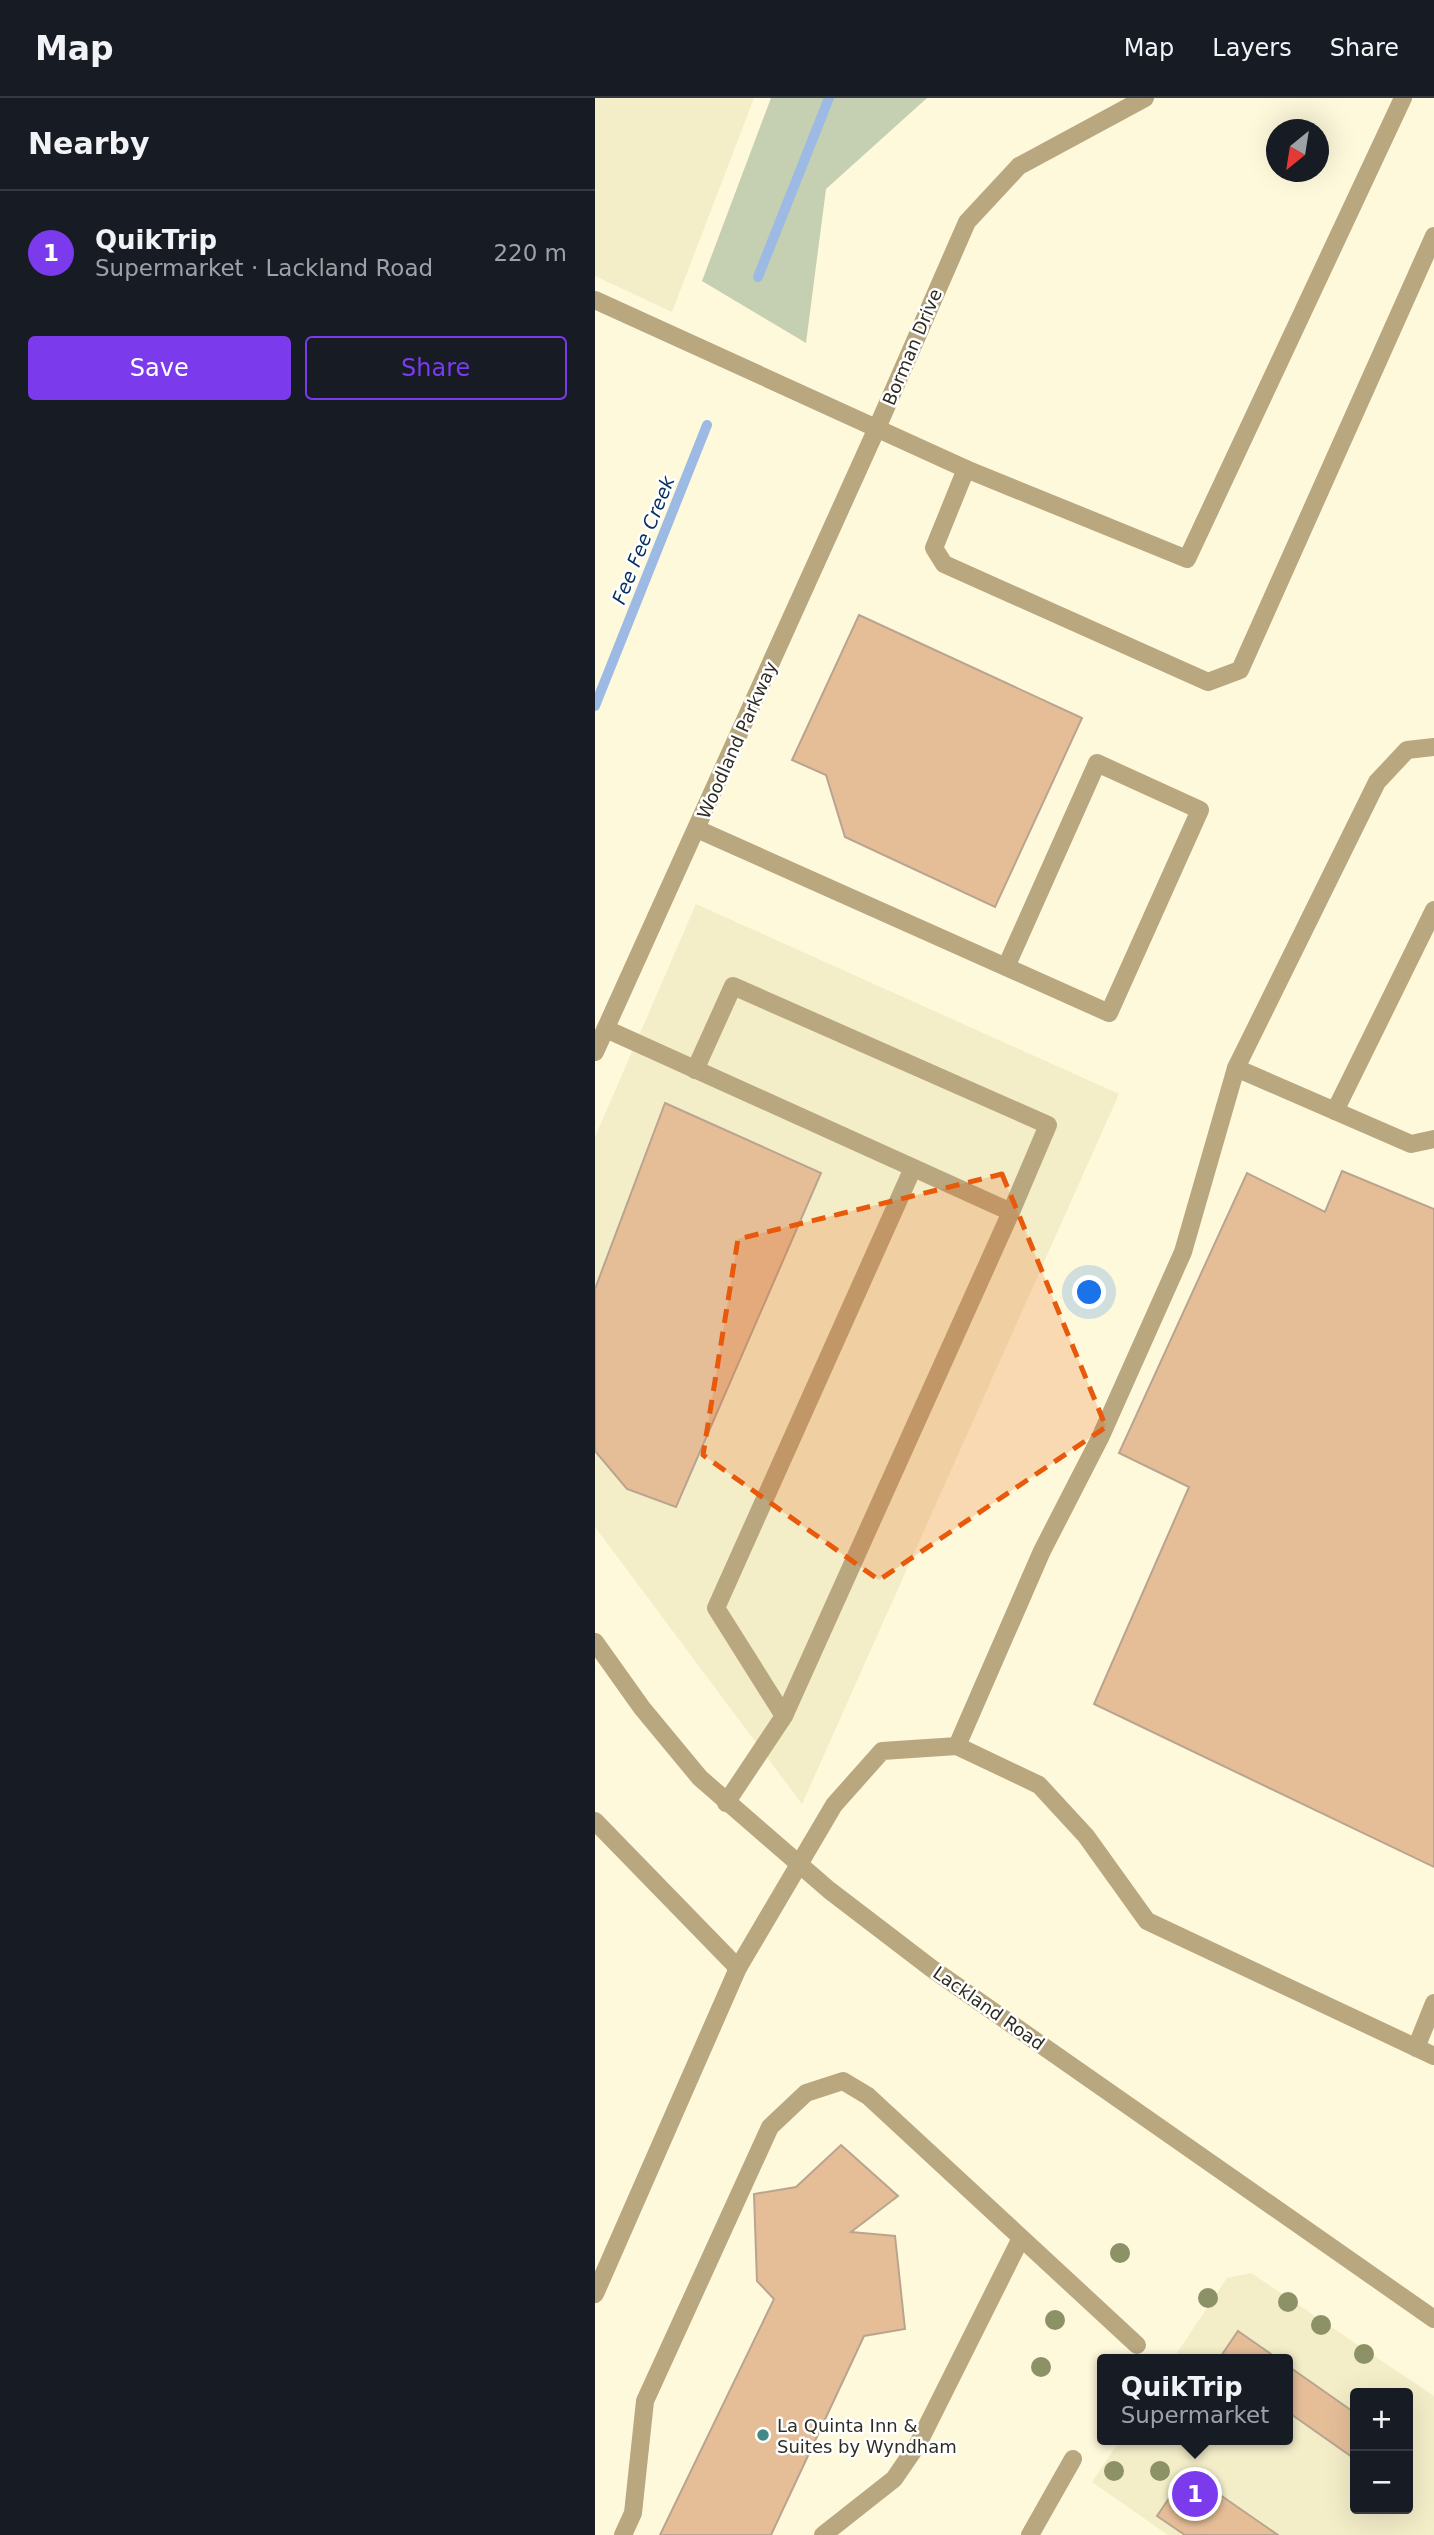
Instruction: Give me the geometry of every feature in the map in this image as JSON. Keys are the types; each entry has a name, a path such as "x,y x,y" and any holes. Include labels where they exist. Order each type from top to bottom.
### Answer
{"street":[{"name":"Borman Drive","path":"595,300 877,428 967,222 1019,166 1145,98"},
{"path":"877,428 966,469 1187,559 1403,98"},
{"path":"966,469 934,548 944,564 1208,682 1240,670 1434,236"},
{"name":"Woodland Parkway","path":"595,1052 877,428"},
{"path":"957,1746 1042,1551 1100,1438 1183,1252 1236,1068 1377,782 1406,750 1434,747"},
{"path":"697,829 1006,967 1109,1013 1200,810 1097,763 1006,967"},
{"path":"1335,1111 1434,911"},
{"path":"695,1070 733,986 1048,1125 784,1716 726,1803"},
{"path":"605,1029 1011,1212"},
{"path":"1236,1068 1411,1144 1434,1139"},
{"path":"784,1716 716,1608 913,1168"},
{"name":"Lackland Road","path":"595,1642 642,1708 700,1778 829,1890 931,1968 1434,2319"},
{"path":"595,2294 738,1968 834,1805 882,1751 957,1746 1039,1785 1086,1836 1147,1921 1434,2056"},
{"path":"595,1821 738,1968"},
{"path":"1416,2048 1434,2003"},
{"path":"622,2535 633,2514 645,2401 770,2127 806,2093 843,2081 868,2096 1137,2345"},
{"path":"823,2535 894,2479 918,2444 1021,2238"},
{"path":"1030,2535 1073,2459"}],"highlighted area":[{"path":"1002,1174 1106,1427 879,1580 703,1455 738,1239"}],"shaded area":[{"path":"595,98 754,98 672,312 595,276"},
{"path":"696,904 1119,1094 802,1804 595,1527 595,1137"},
{"path":"1251,2273 1434,2396 1434,2535 1168,2535 1092,2482 1117,2445 1293,2445 1293,2354 1176,2354 1227,2278"}],"green space":[{"path":"771,98 927,98 826,189 806,343 702,281"}],"building":[{"path":"859,615 1082,718 995,907 845,837 826,775 792,760"},
{"path":"665,1103 821,1173 676,1507 627,1489 595,1451 595,1289"},
{"path":"1342,1171 1434,1209 1434,1867 1094,1704 1189,1487 1119,1453 1247,1173 1325,1212"},
{"name":"La Quinta Inn & Suites by Wyndham","path":"841,2145 898,2196 851,2232 895,2236 905,2329 864,2336 771,2535 660,2535 774,2299 757,2281 754,2194 796,2187"},
{"path":"1238,2331 1271,2354 1222,2354"},
{"path":"1293,2370 1350,2409 1350,2455 1293,2416"},
{"path":"1187,2472 1278,2535 1185,2535 1157,2516"}],"waterway":[{"name":"Fee Fee Creek","path":"758,277 829,98"},
{"name":"Fee Fee Creek","path":"595,706 707,425"}],"place":[{"name":"La Quinta Inn & Suites by Wyndham","path":"763,2435"},
{"name":"QuikTrip","path":"1195,2494"}]}
